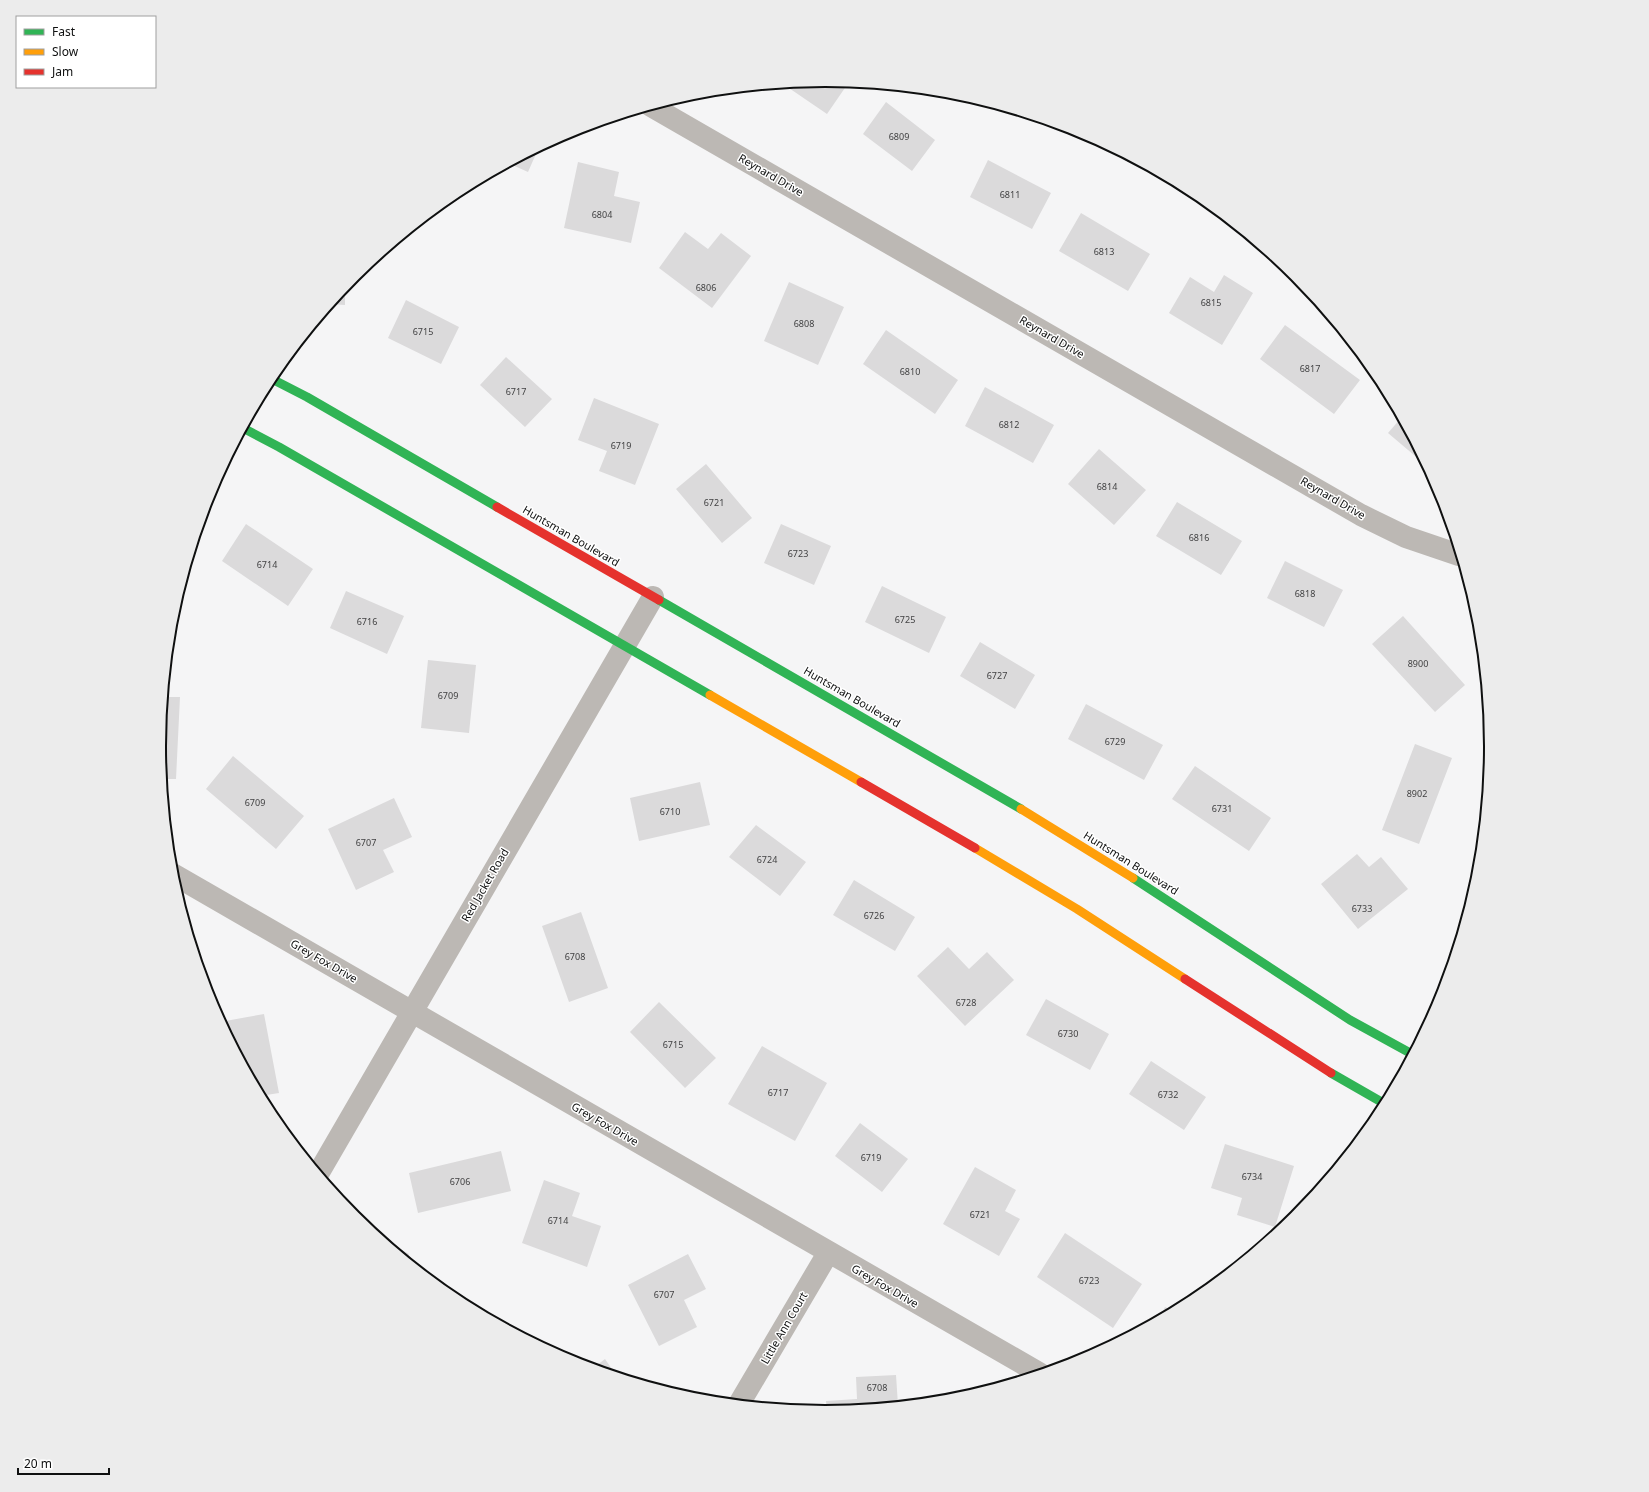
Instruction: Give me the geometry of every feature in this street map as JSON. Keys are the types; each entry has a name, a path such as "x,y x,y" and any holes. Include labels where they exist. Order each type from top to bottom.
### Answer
{"street":[{"name":"Reynard Drive","path":"656,109 1361,515 1406,537 1455,554"},
{"name":"Huntsman Boulevard","path":"276,381 307,397 997,795 1101,857 1350,1020 1408,1052"},
{"path":"247,430 280,447 624,647 968,844 1063,901 1321,1068 1379,1101"},
{"name":"Red Jacket Road","path":"320,1170 653,597"},
{"name":"Grey Fox Drive","path":"179,877 1035,1370"},
{"name":"Little Ann Court","path":"742,1399 828,1252"}],"building":[{"path":"845,87 827,114 789,88"},
{"path":"886,102 935,140 912,171 863,134"},
{"path":"536,154 528,172 513,165"},
{"path":"988,160 1051,193 1032,229 970,197"},
{"path":"578,162 619,172 614,196 640,202 631,243 564,228"},
{"path":"1081,213 1150,254 1128,291 1059,251"},
{"path":"685,232 708,249 721,233 751,256 712,308 659,268"},
{"path":"1224,275 1253,293 1222,345 1169,313 1190,277 1214,292"},
{"path":"789,282 844,307 818,365 764,341"},
{"path":"345,294 345,305 335,304"},
{"path":"406,300 459,327 441,364 388,338"},
{"path":"1285,325 1360,380 1334,414 1260,359"},
{"path":"886,330 958,380 935,414 863,364"},
{"path":"506,357 552,399 525,427 480,385"},
{"path":"985,387 1054,425 1033,463 965,426"},
{"path":"594,398 659,424 635,485 599,471 607,451 578,440"},
{"path":"1398,422 1417,458 1388,433"},
{"path":"1099,449 1146,490 1114,525 1068,484"},
{"path":"706,464 752,518 722,543 676,489"},
{"path":"1177,502 1242,541 1221,575 1156,536"},
{"path":"246,524 313,569 288,606 222,561"},
{"path":"781,524 831,546 814,585 764,563"},
{"path":"1285,561 1343,590 1324,627 1267,598"},
{"path":"882,586 946,617 929,653 865,622"},
{"path":"346,591 404,616 387,654 330,628"},
{"path":"1403,616 1465,685 1435,712 1372,644"},
{"path":"980,642 1035,675 1015,709 960,676"},
{"path":"428,660 476,665 469,733 421,728"},
{"path":"168,697 180,697 176,779 167,779"},
{"path":"1086,704 1163,745 1144,780 1068,739"},
{"path":"1415,744 1452,758 1419,844 1382,830"},
{"path":"233,756 304,816 276,849 206,789"},
{"path":"1195,766 1271,818 1249,851 1172,799"},
{"path":"700,782 710,825 639,841 630,798"},
{"path":"394,798 412,837 383,850 394,872 356,890 328,829"},
{"path":"756,825 806,862 780,896 729,857"},
{"path":"1357,854 1369,867 1381,857 1408,889 1358,929 1321,884"},
{"path":"854,880 915,917 895,951 833,915"},
{"path":"581,912 608,988 569,1002 542,926"},
{"path":"948,947 969,969 987,952 1014,980 965,1026 917,976"},
{"path":"1046,999 1109,1034 1090,1070 1026,1035"},
{"path":"659,1002 716,1058 685,1088 630,1032"},
{"path":"264,1014 279,1093 266,1095 233,1037 226,1021"},
{"path":"762,1046 827,1083 795,1141 728,1104"},
{"path":"1151,1061 1206,1097 1184,1130 1129,1094"},
{"path":"860,1123 908,1159 882,1192 835,1156"},
{"path":"1225,1144 1294,1166 1274,1227 1237,1215 1242,1198 1211,1188"},
{"path":"501,1151 511,1191 418,1213 409,1173"},
{"path":"975,1167 1016,1190 1005,1211 1020,1219 999,1256 943,1224"},
{"path":"544,1180 580,1193 572,1216 601,1226 587,1267 522,1243"},
{"path":"1065,1233 1142,1284 1113,1328 1037,1277"},
{"path":"398,1248 409,1254 408,1256"},
{"path":"688,1254 706,1289 684,1300 697,1327 659,1346 628,1285"},
{"path":"605,1359 612,1370 598,1364"},
{"path":"896,1375 898,1401 868,1404 826,1405 826,1401 857,1399 856,1377"}],"traffic: fast":[{"path":"276,381 307,397 497,507"},
{"path":"247,430 279,447 710,695"},
{"path":"659,600 1021,809"},
{"path":"1133,878 1350,1020 1408,1052"},
{"path":"1331,1073 1379,1101"}],"traffic: slow":[{"path":"710,695 861,782"},
{"path":"1021,809 1133,878"},
{"path":"975,848 1077,909 1185,979"}],"traffic: jam":[{"path":"497,507 659,600"},
{"path":"861,782 975,848"},
{"path":"1185,979 1331,1073"}]}
